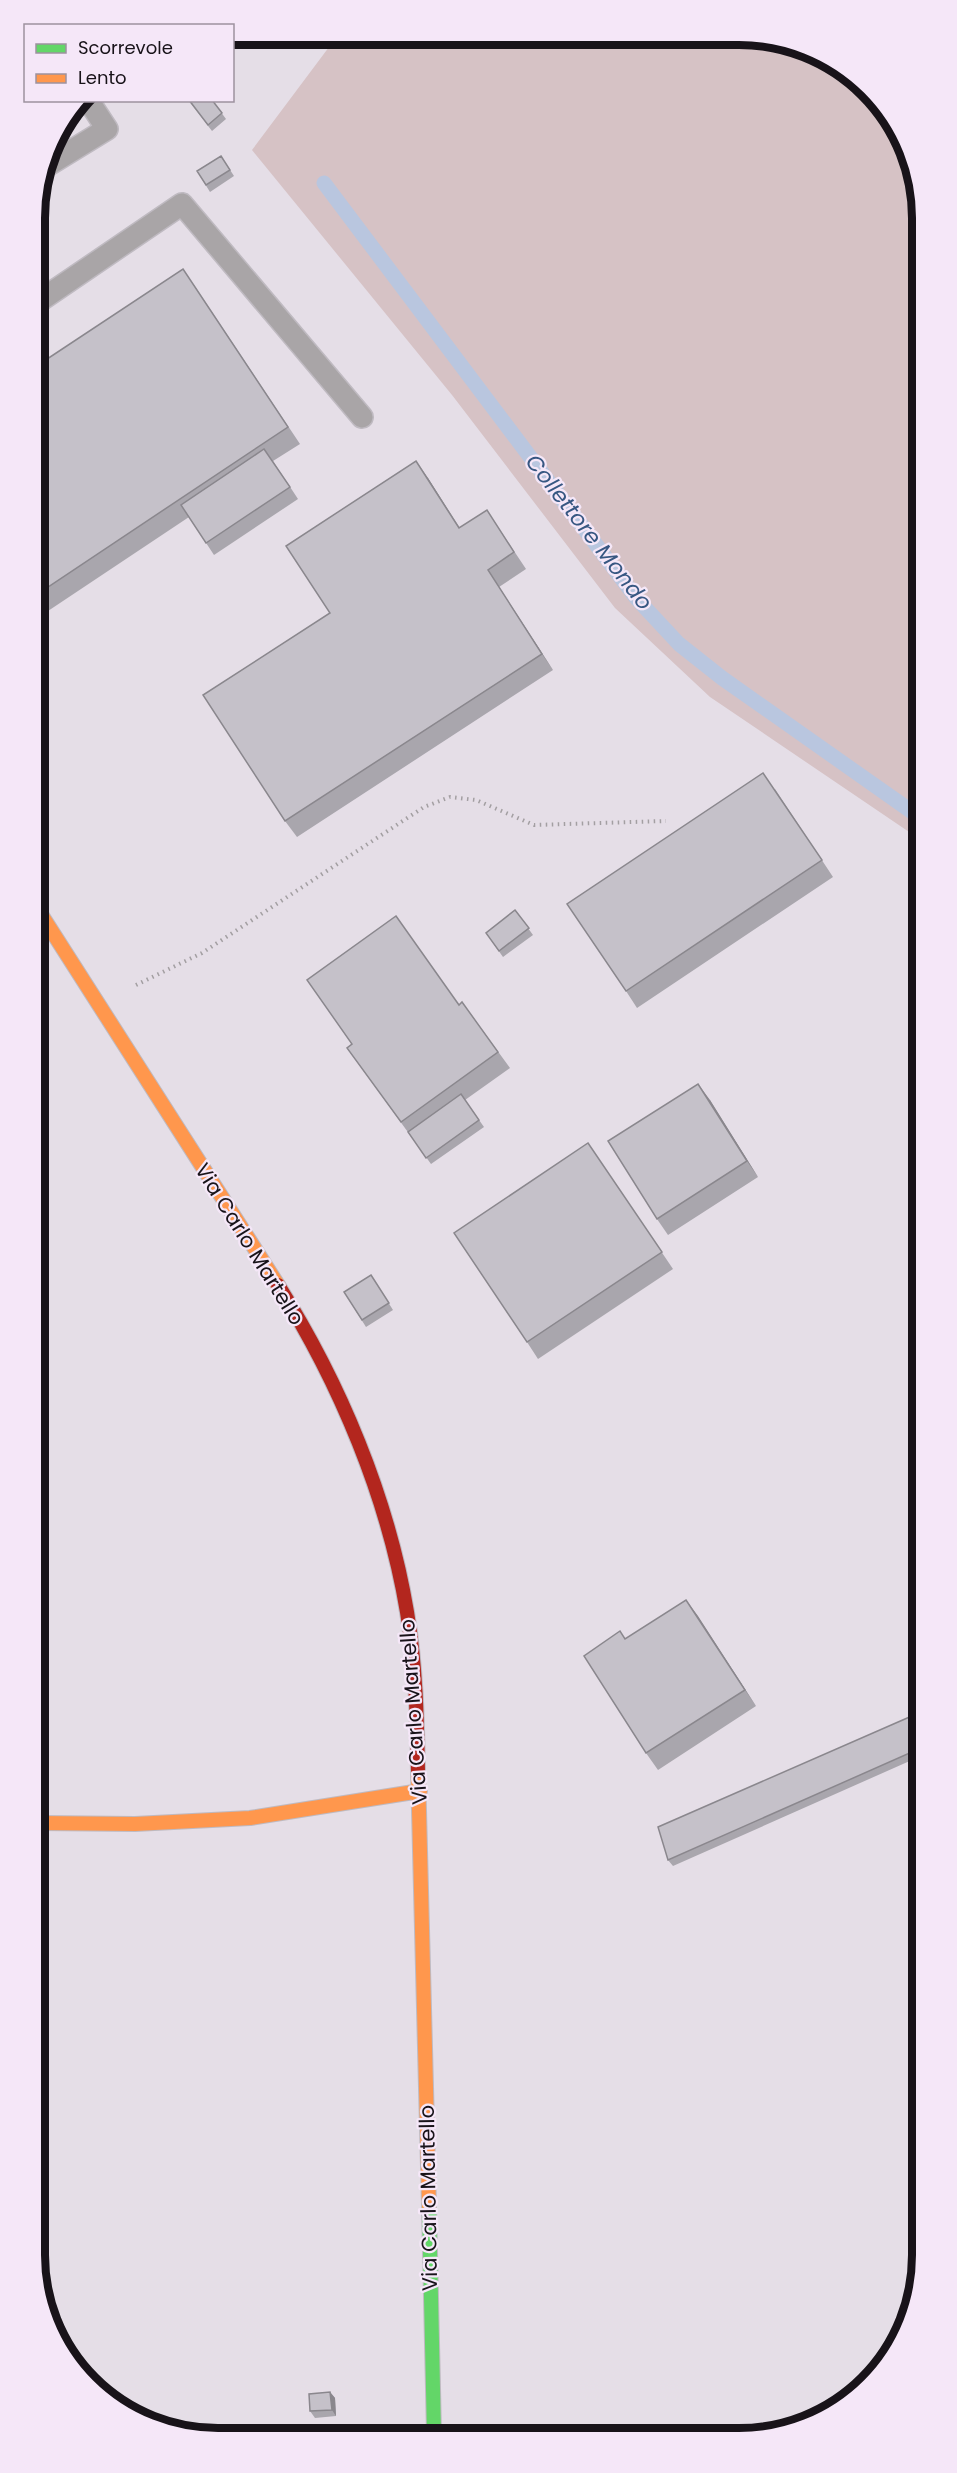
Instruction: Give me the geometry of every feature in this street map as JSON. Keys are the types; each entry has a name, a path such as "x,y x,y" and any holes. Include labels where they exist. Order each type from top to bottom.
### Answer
{"street":[{"name":"Via Carlo Martello","path":"45,921 290,1304 334,1387 364,1458 391,1538 407,1612 416,1684 434,2428"},
{"path":"45,1823 135,1824 250,1818 420,1791"}],"lane":[{"path":"55,161 107,129 90,102"},
{"path":"45,297 182,204 363,417"}],"path":[{"path":"142,982 202,953 424,807 450,797 476,800 534,825 666,821"}],"shaded area":[{"path":"331,45 761,46 794,54 815,63 835,74 861,96 889,132 899,152 911,196 912,834 710,697 615,608 452,395 252,150"}],"building":[{"path":"191,102 214,102 222,113 208,125"},
{"path":"221,156 230,170 206,185 197,171"},
{"path":"183,269 288,427 45,589 45,360"},
{"path":"264,449 290,487 206,543 181,505"},
{"path":"416,461 459,528 487,510 514,552 488,570 542,654 285,821 203,695 330,613 286,546"},
{"path":"763,773 822,860 626,991 567,904"},
{"path":"515,910 529,928 499,951 486,933"},
{"path":"396,916 459,1005 462,1002 498,1052 401,1122 347,1048 352,1044 307,980"},
{"path":"698,1084 747,1161 657,1219 608,1141"},
{"path":"461,1094 479,1120 426,1158 408,1132"},
{"path":"588,1143 662,1252 527,1342 454,1233"},
{"path":"371,1275 389,1303 362,1320 344,1292"},
{"path":"686,1600 745,1690 646,1753 584,1656 620,1631 625,1639"},
{"path":"912,1716 912,1752 668,1860 658,1827"},
{"path":"330,2392 332,2410 310,2411 309,2394"}],"waterway":[{"name":"Collettore Mondo","path":"324,183 637,599 679,644 722,678 912,812"}],"traffic: fast":[{"path":"429,2206 434,2428"}],"traffic: slow":[{"path":"45,921 278,1285"},
{"path":"418,1771 429,2206"},
{"path":"45,1823 135,1824 250,1818 420,1791"}],"traffic: jam":[{"path":"278,1285 322,1361 341,1401 359,1442 388,1527 399,1569 410,1632 416,1692 418,1771"}]}
